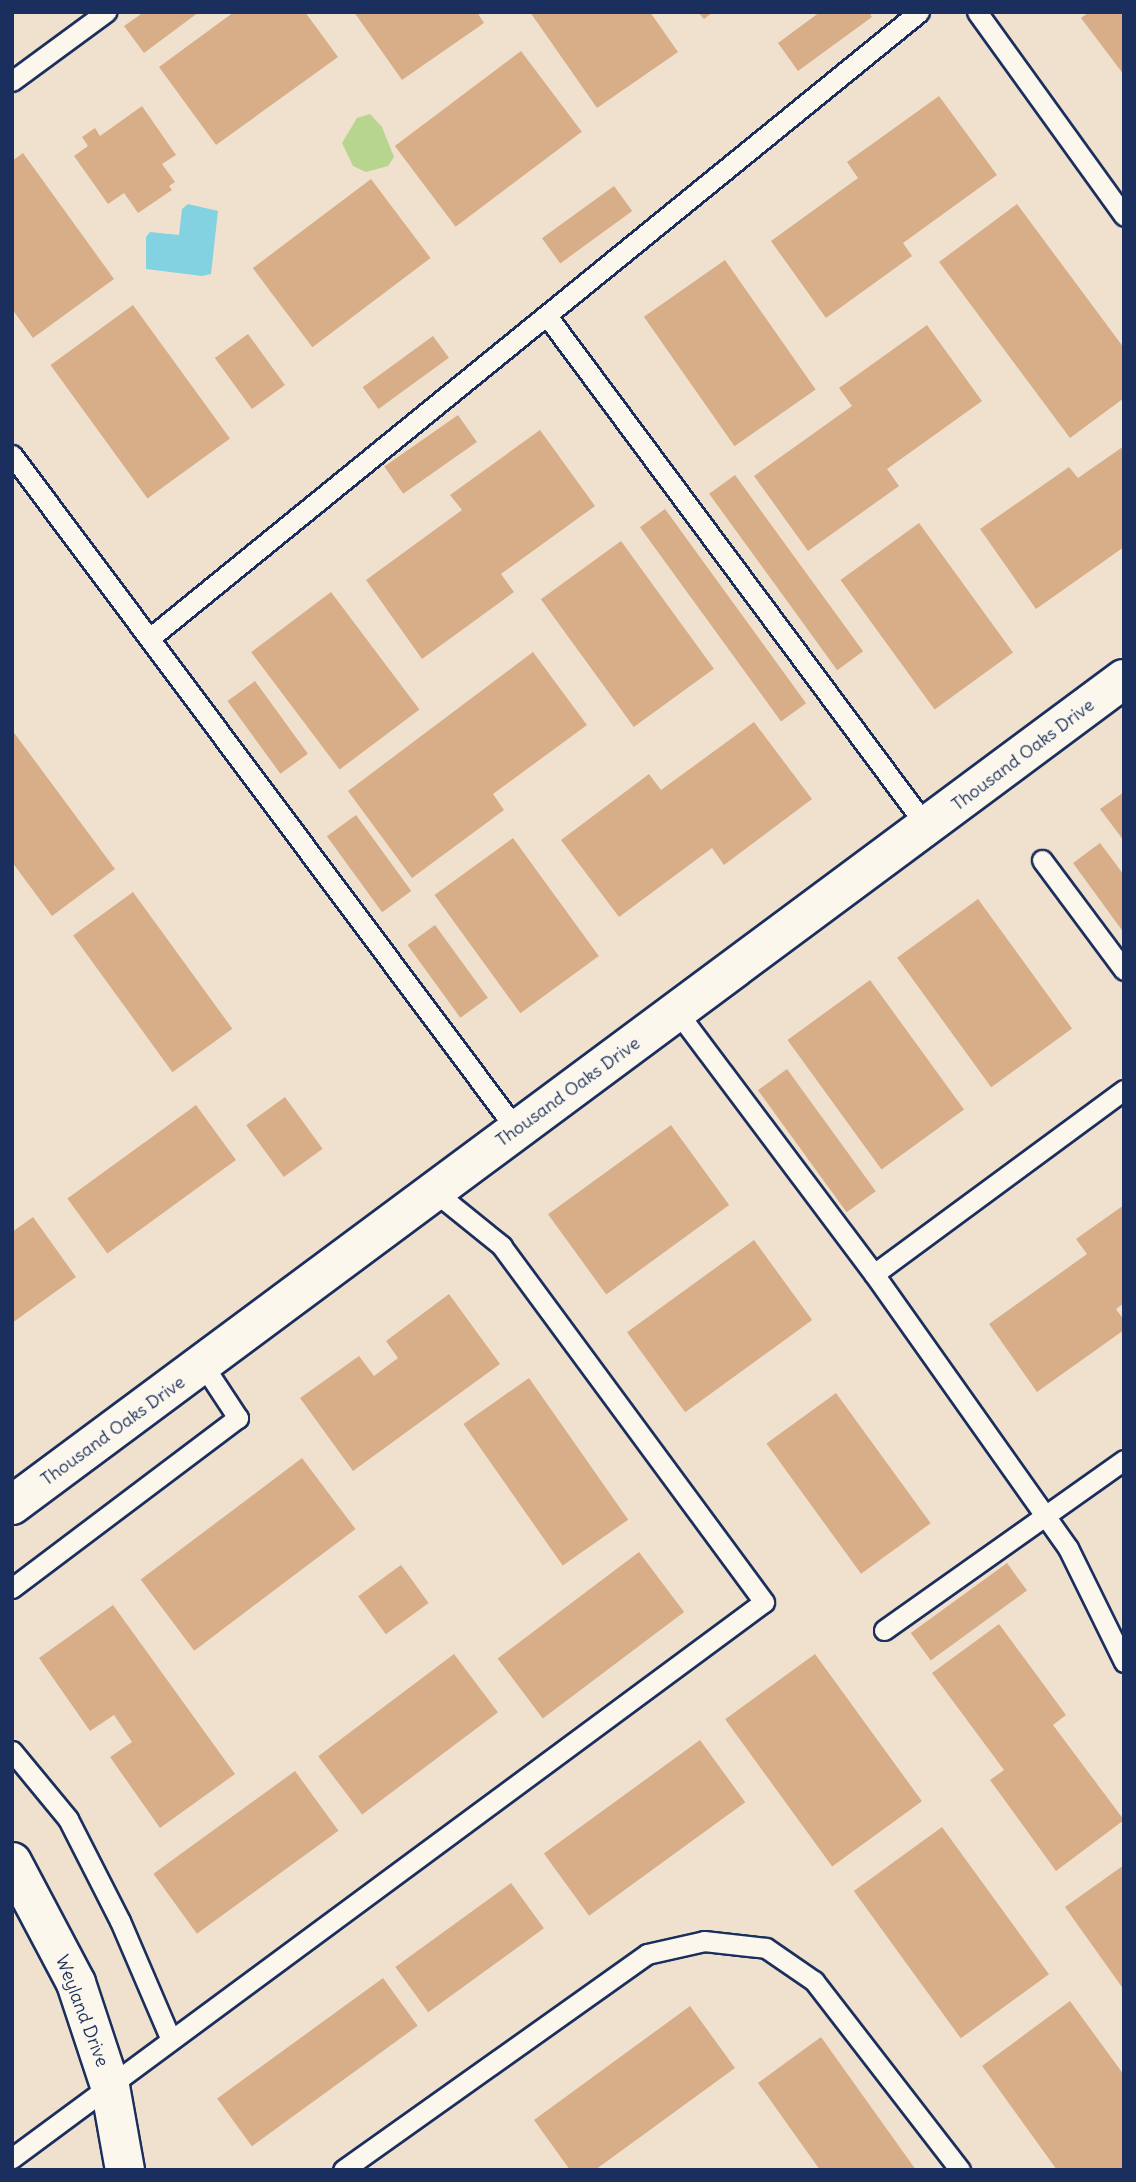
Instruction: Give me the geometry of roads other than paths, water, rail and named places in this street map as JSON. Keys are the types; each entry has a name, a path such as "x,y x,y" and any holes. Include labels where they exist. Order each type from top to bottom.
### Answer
{"street":[{"name":"Thousand Oaks Drive","path":"12,1505 203,1366 516,1129 678,1013 1124,679"},
{"name":"Weyland Drive","path":"12,1862 76,1983 110,2086 125,2170"}],"lane":[{"path":"12,80 106,12"},
{"path":"152,637 919,12"},
{"path":"977,12 1124,216"},
{"path":"547,316 928,827"},
{"path":"12,455 152,637 516,1129"},
{"path":"1042,860 1124,970"},
{"path":"678,1013 874,1274 1068,1548 1124,1662"},
{"path":"874,1274 1124,1090"},
{"path":"12,2158 764,1602 502,1246 435,1192"},
{"path":"12,1588 239,1418 203,1366"},
{"path":"884,1630 1124,1460"},
{"path":"12,1751 68,1819 120,1921 171,2040"},
{"path":"343,2170 637,1960 704,1941 766,1948 814,1981 960,2170"}],"water":[{"path":"188,204 218,211 211,274 202,276 146,269 146,237 150,232 179,235 182,209"}]}
